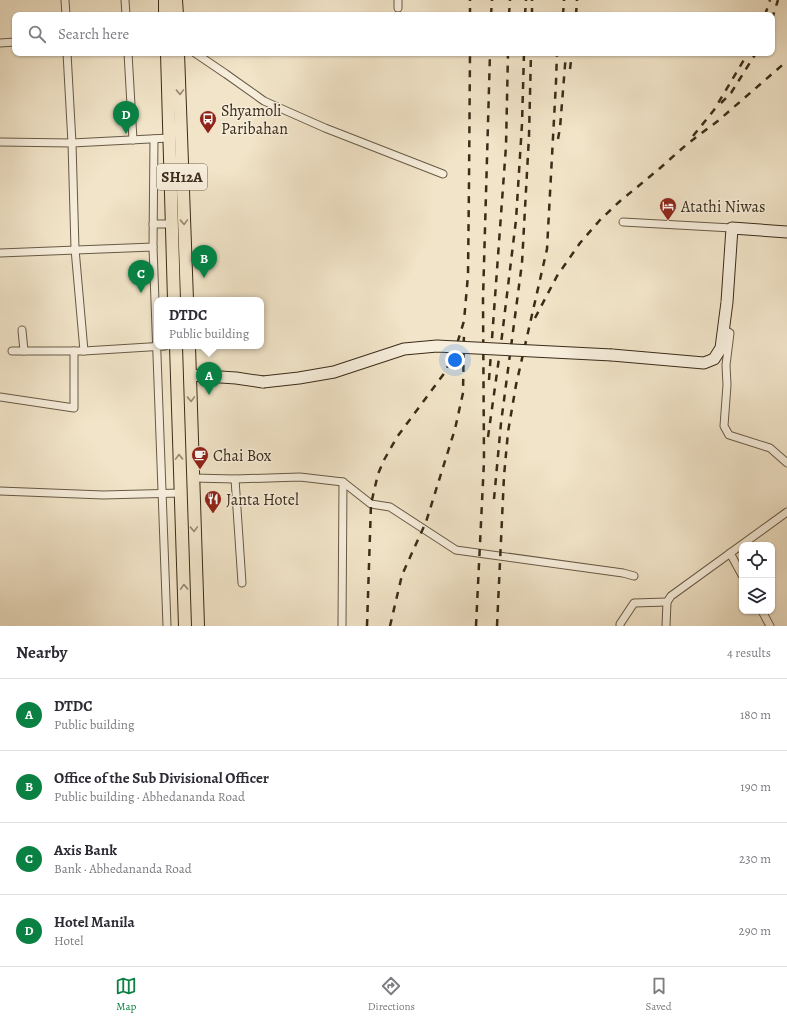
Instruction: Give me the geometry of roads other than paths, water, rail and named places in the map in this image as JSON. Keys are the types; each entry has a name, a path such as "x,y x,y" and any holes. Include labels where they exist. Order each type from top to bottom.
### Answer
{"main road":[{"path":"165,0 166,12"},
{"path":"176,0 176,12"},
{"name":"SH12A","path":"167,56 187,297"},
{"name":"SH12A","path":"174,297 172,224 173,135 178,56"},
{"path":"176,349 185,626"},
{"path":"189,349 198,626"},
{"path":"181,493 193,493"}],"street":[{"path":"65,0 66,12"},
{"path":"125,0 126,12"},
{"path":"0,43 12,42"},
{"path":"67,56 72,143 75,249 84,351"},
{"path":"128,56 133,140"},
{"path":"199,56 264,101 325,128 443,174"},
{"path":"0,142 72,143 154,139 173,135"},
{"path":"154,139 153,247 154,297"},
{"path":"623,222 787,232"},
{"path":"153,224 172,224"},
{"path":"190,375 236,378 263,382 299,378 334,372 404,349 437,346 612,355 704,363 714,358 721,348 727,302 732,228"},
{"path":"0,253 153,247"},
{"path":"723,329 730,333 726,365 727,385 724,426 729,435 770,448 787,463"},
{"path":"22,330 24,351"},
{"path":"12,351 84,351 154,347"},
{"path":"156,349 167,626"},
{"path":"0,397 74,408 74,351"},
{"path":"193,478 235,479 300,476 343,482 371,504 390,507 456,550 623,573 634,576"},
{"path":"235,479 242,584"},
{"path":"342,626 343,482"},
{"path":"0,491 103,494 181,493"},
{"path":"666,626 667,602 671,596 787,512"},
{"path":"730,553 739,570"},
{"path":"620,626 634,602 667,602"},
{"path":"764,614 770,626"}],"railway":[{"path":"470,0 470,12"},
{"path":"491,12 492,0"},
{"path":"509,12 510,0"},
{"path":"525,12 526,0"},
{"path":"532,0 532,12"},
{"path":"563,12 564,0"},
{"path":"576,12 577,0"},
{"path":"766,12 770,0"},
{"path":"774,12 778,0"},
{"path":"367,626 371,504 378,474 397,437 443,375 453,357 464,321 468,275 470,56"},
{"path":"476,626 484,461 483,299 490,56"},
{"path":"489,380 506,146 508,56"},
{"path":"488,437 516,220 522,124 524,56"},
{"path":"494,499 501,423 522,263 529,136 531,56"},
{"path":"497,626 504,476 508,432 516,385 547,249 557,56"},
{"path":"558,139 566,56"},
{"path":"570,69 572,56"},
{"path":"693,136 714,110 746,56"},
{"path":"721,103 731,93 754,56"},
{"path":"535,318 557,276 580,243 600,220 686,145 719,120 787,61"},
{"path":"390,626 402,575 426,522 455,429 463,393 464,331"}],"place":[{"name":"Hotel Manila","path":"126,134"},
{"name":"Shyamoli Paribahan","path":"208,134"},
{"name":"Atathi Niwas","path":"668,221"},
{"name":"Office of the Sub Divisional Officer","path":"204,278"},
{"name":"Axis Bank","path":"141,293"},
{"name":"DTDC","path":"209,395"},
{"name":"Chai Box","path":"200,470"},
{"name":"Janta Hotel","path":"213,514"}]}
